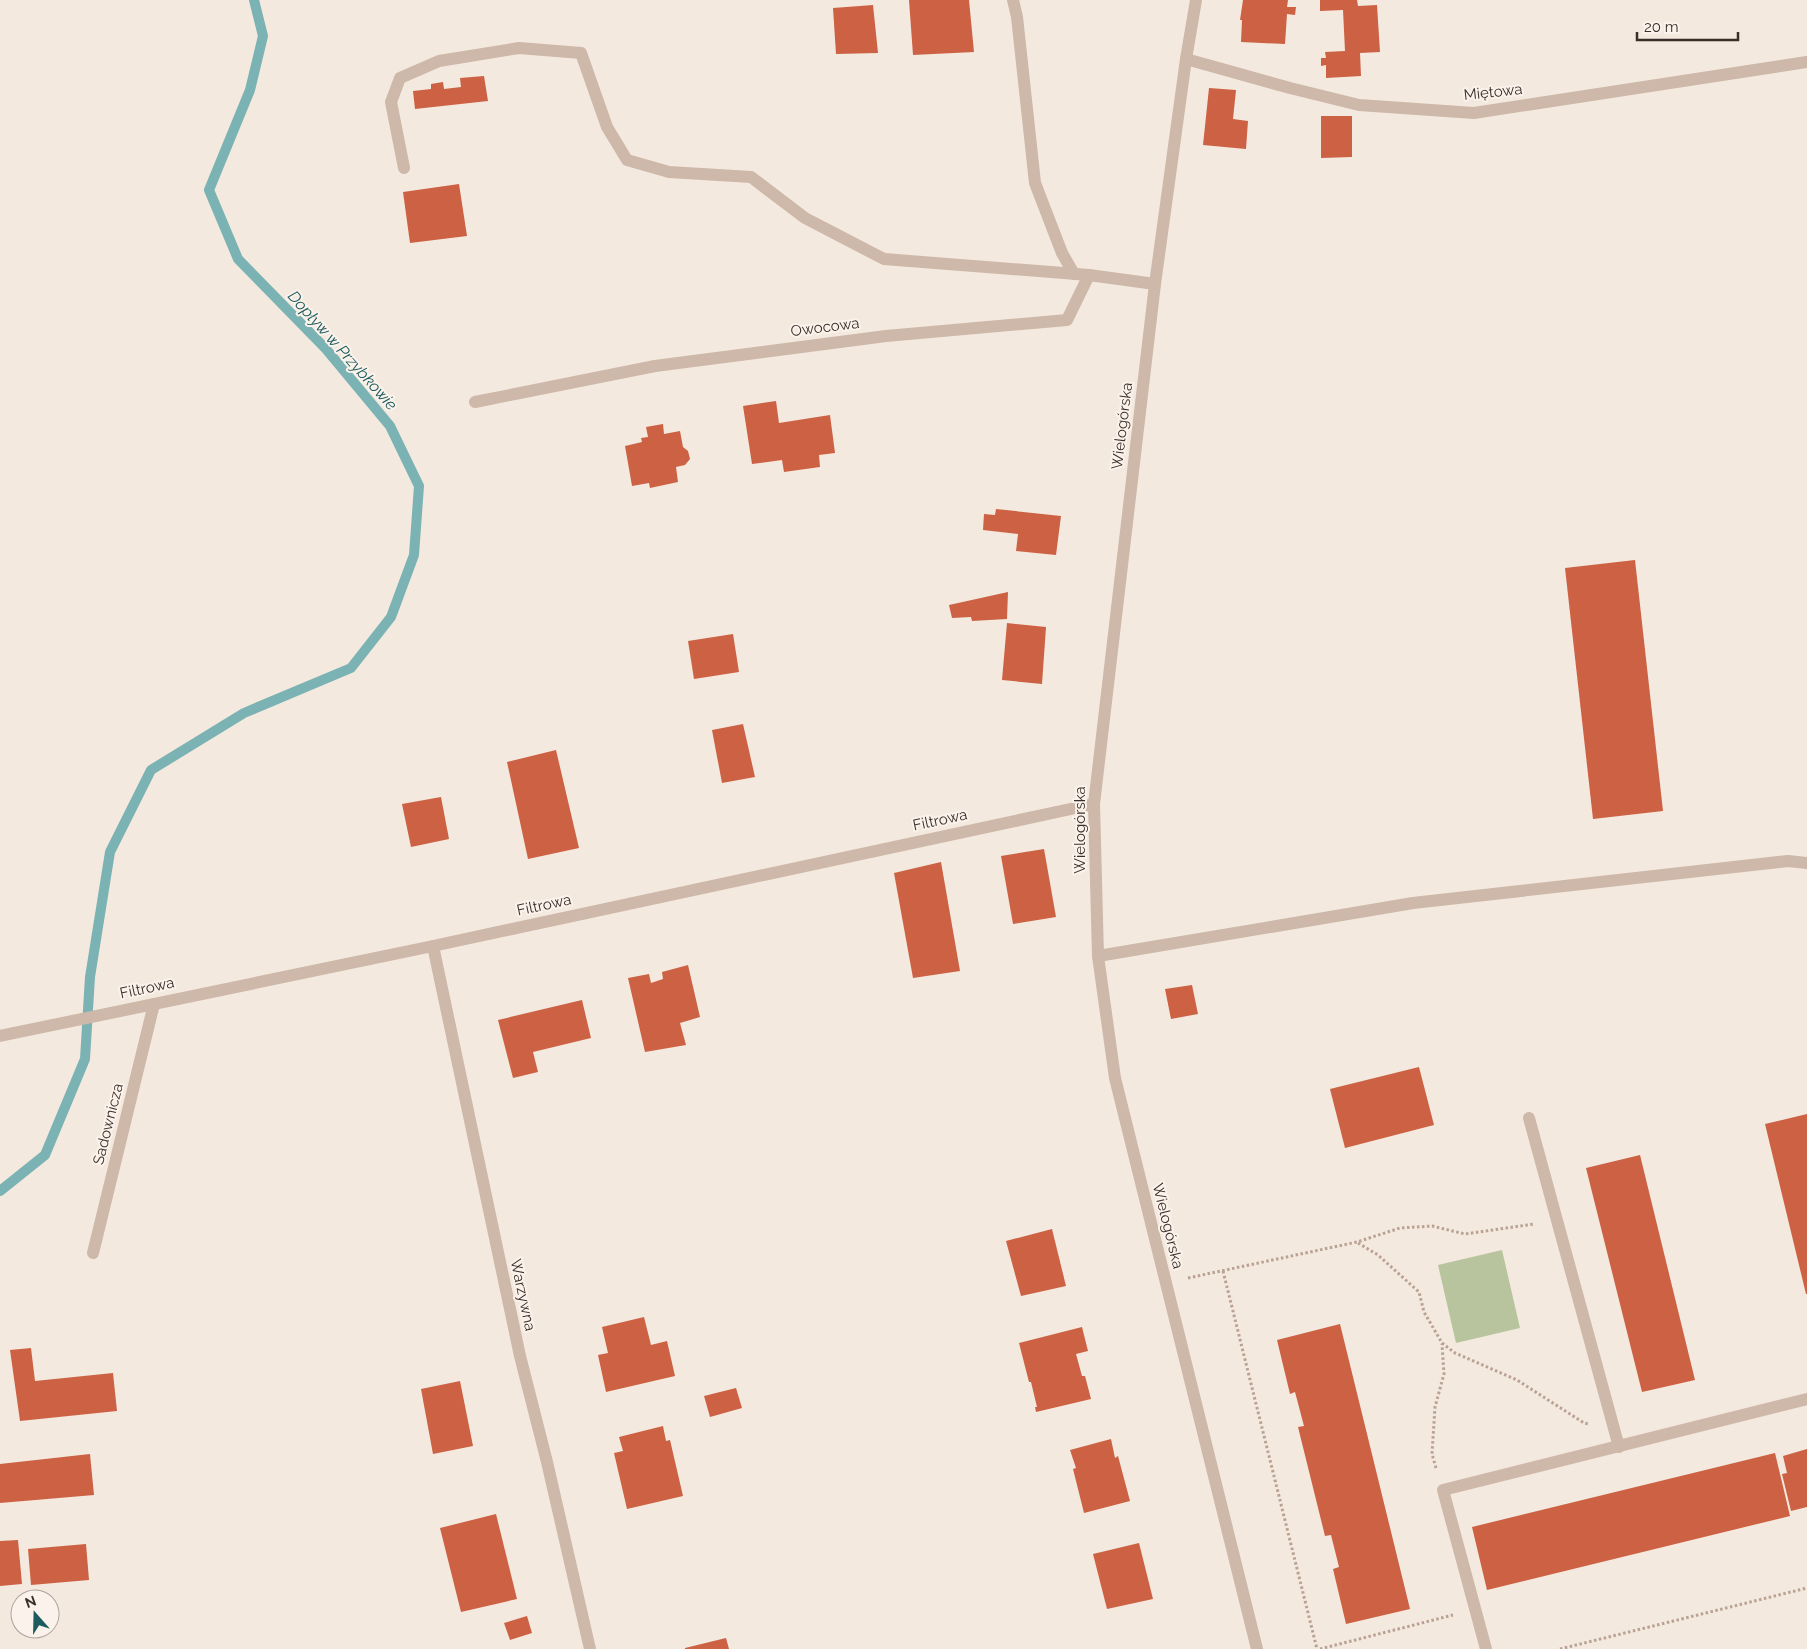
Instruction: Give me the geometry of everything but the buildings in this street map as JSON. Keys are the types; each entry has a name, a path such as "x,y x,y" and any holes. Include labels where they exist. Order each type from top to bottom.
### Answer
{"street":[{"path":"1013,0 1017,17 1035,183 1062,253 1074,274"},
{"name":"Wielogórska","path":"1196,0 1186,58 1155,284 1094,804 1098,956 1115,1078 1257,1649"},
{"path":"404,168 391,102 400,78 439,60 519,48 581,53 607,127 627,160 669,172 751,177 805,218 884,260 1089,275 1155,284"},
{"name":"Miętowa","path":"1186,58 1290,88 1359,105 1474,113 1807,62"},
{"name":"Owocowa","path":"475,402 655,366 886,336 1067,320 1089,275"},
{"name":"Filtrowa","path":"0,1036 433,946 1094,804"},
{"path":"1098,956 1413,904 1788,861 1807,863"},
{"name":"Warzywna","path":"433,946 520,1356 547,1462 590,1649"},
{"name":"Sadownicza","path":"93,1253 148,1005"},
{"path":"1529,1118 1619,1447"},
{"path":"1486,1649 1443,1490 1807,1399"}],"path":[{"path":"1166,1283 1358,1242 1400,1228 1432,1226 1465,1234 1557,1221"},
{"path":"1358,1242 1378,1255 1419,1292 1424,1312 1442,1344 1444,1374 1434,1407 1432,1454 1443,1490"},
{"path":"1223,1271 1319,1649 1475,1609"},
{"path":"1442,1344 1455,1353 1517,1380 1584,1423 1613,1428"},
{"path":"1560,1649 1807,1588"}],"green space":[{"path":"1502,1250 1520,1328 1456,1343 1438,1265"}],"waterway":[{"name":"Dopływ w Przybkowie","path":"0,1191 45,1155 85,1059 90,977 110,852 151,770 244,713 351,668 391,617 414,555 419,486 390,426 326,349 238,259 209,190 250,90 263,36 254,0"}]}
